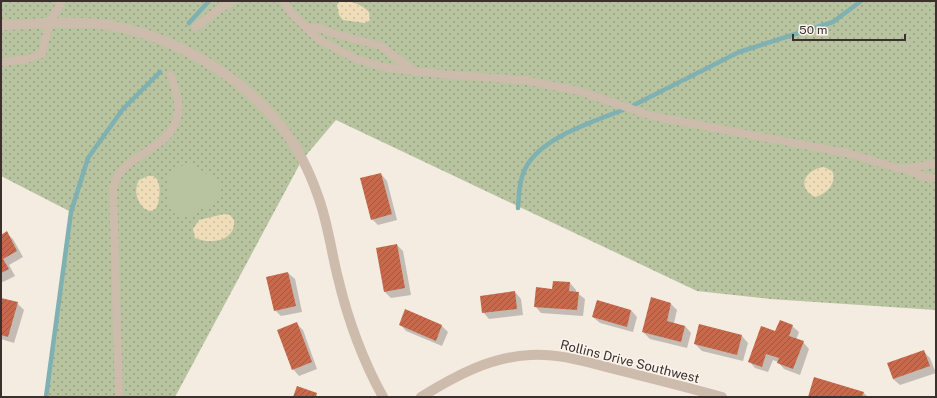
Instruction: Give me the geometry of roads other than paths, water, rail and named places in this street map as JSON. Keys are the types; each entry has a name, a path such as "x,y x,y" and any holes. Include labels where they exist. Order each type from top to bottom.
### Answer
{"street":[{"path":"1,25 78,23 107,25 135,31 192,52 233,81 259,103 283,129 302,160 318,196 347,313 358,345 383,397"},
{"name":"Rollins Drive Southwest","path":"422,397 467,370 510,357 552,355 588,362 722,397"}],"lane":[{"path":"1,62 24,60 42,54 49,24 62,1"},
{"path":"196,27 218,10 234,1"},
{"path":"284,1 291,13 318,40 356,59 387,68 518,79 547,84 579,91 652,116 851,154 900,169 911,170 925,177 936,178"},
{"path":"306,28 319,28 335,34 381,46 414,71"},
{"path":"119,397 113,189 117,178 124,169 174,128 178,115 178,100 171,75"},
{"path":"900,169 936,164"}],"waterway":[{"path":"189,23 209,1"},
{"path":"634,105 739,52 833,22 861,1"},
{"path":"46,397 71,212 88,158 123,109 160,72"},
{"path":"518,208 523,174 532,158 542,148 568,132 623,110"}]}
